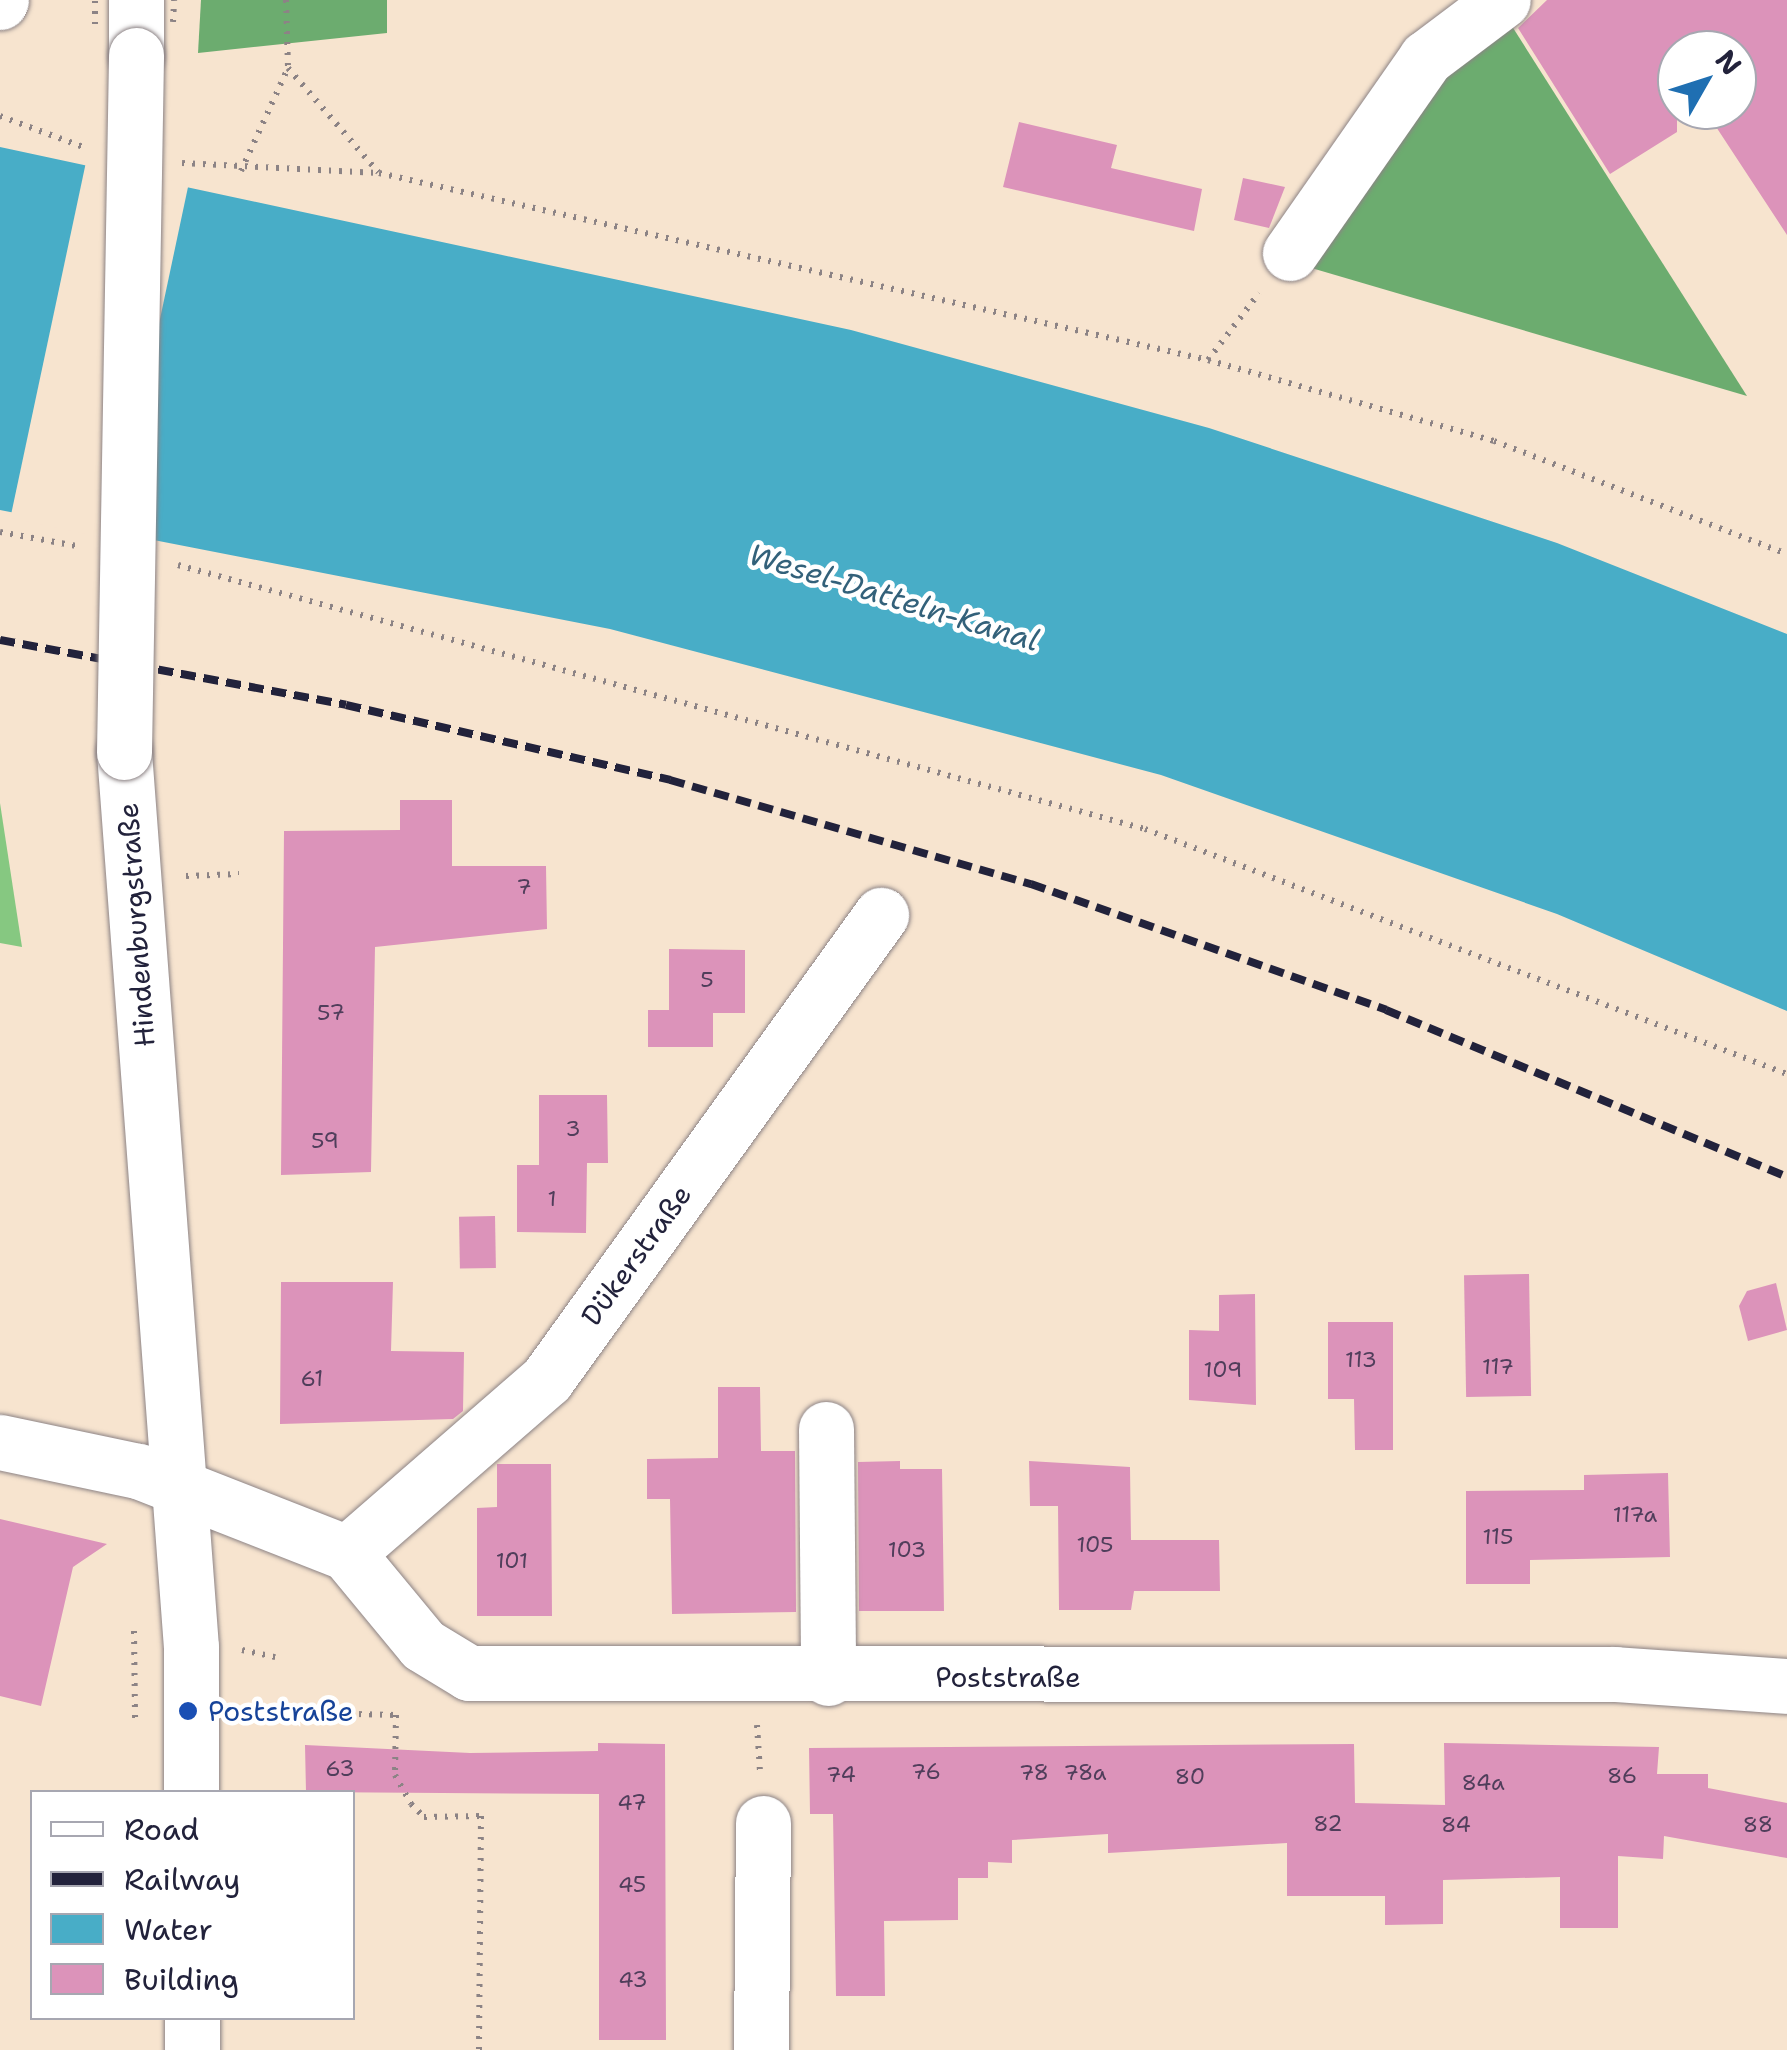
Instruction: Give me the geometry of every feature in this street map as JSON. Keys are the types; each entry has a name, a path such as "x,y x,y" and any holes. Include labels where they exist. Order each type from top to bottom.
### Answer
{"street":[{"name":"Hindenburgstraße","path":"136,0 124,752 176,1486 191,1790"},
{"path":"1290,253 1426,58 1503,0"},
{"name":"Dükerstraße","path":"347,1554 547,1379 881,915"},
{"path":"826,1429 828,1678"},
{"name":"Poststraße","path":"0,1442 176,1486 347,1554 423,1646 469,1673 754,1678 1615,1674 1787,1686"},
{"path":"760,2050 763,1823"},
{"path":"192,2020 192,2050"}],"path":[{"path":"241,172 288,68 286,0"},
{"path":"288,68 379,173"},
{"path":"0,116 95,150"},
{"path":"168,160 241,172 379,173 1208,360 1494,441 1787,554"},
{"path":"1208,360 1290,253"},
{"path":"0,532 93,549"},
{"path":"167,563 1144,829 1787,1074"},
{"path":"166,877 239,874"},
{"path":"754,1678 763,1823"},
{"path":"275,1712 396,1715 396,1775 410,1804 424,1817 482,1816 479,2050"}],"green space":[{"path":"201,0 387,0 387,33 198,53"},
{"path":"1508,20 1747,396 1308,267 1445,74"},
{"path":"0,803 22,947 0,943"}],"water":[{"name":"Wesel-Datteln-Kanal","path":"0,147 851,330 1209,428 1557,543 1787,634 1787,1011 1557,914 1161,775 610,629 0,510"}],"pier":[{"path":"86,162 189,184 113,540 10,518"}],"building":[{"path":"1547,0 1787,0 1787,235 1718,130 1757,130 1757,30 1657,30 1657,130 1677,132 1610,174 1518,28"},
{"path":"1019,122 1117,145 1111,168 1202,189 1194,231 1003,187"},
{"path":"1243,178 1285,187 1269,228 1234,220"},
{"path":"400,800 452,800 452,866 546,866 547,929 375,947 371,1172 281,1175 284,831 400,830"},
{"path":"669,949 745,950 745,1013 713,1013 713,1047 648,1047 648,1010 669,1010"},
{"path":"539,1095 607,1095 608,1163 587,1163 586,1233 517,1232 517,1165 539,1165"},
{"path":"495,1216 496,1268 460,1269 459,1217"},
{"path":"1529,1274 1531,1396 1466,1397 1464,1275"},
{"path":"281,1282 393,1282 391,1351 464,1352 463,1411 453,1419 280,1424"},
{"path":"1776,1283 1787,1330 1748,1341 1739,1306 1747,1291"},
{"path":"1255,1294 1256,1405 1189,1400 1189,1330 1219,1331 1219,1295"},
{"path":"1328,1322 1393,1322 1393,1450 1355,1450 1354,1399 1328,1399"},
{"path":"718,1387 760,1387 761,1451 795,1451 796,1612 672,1614 670,1499 647,1499 647,1459 718,1458"},
{"path":"900,1461 900,1469 942,1469 944,1611 859,1611 858,1462"},
{"path":"1029,1461 1130,1467 1131,1540 1219,1540 1220,1591 1134,1591 1131,1610 1059,1610 1058,1506 1030,1506"},
{"path":"497,1464 551,1464 552,1616 477,1616 477,1508 497,1507"},
{"path":"1668,1473 1670,1557 1530,1560 1530,1584 1466,1584 1466,1491 1584,1490 1584,1475"},
{"path":"0,1519 107,1544 73,1567 41,1706 0,1696"},
{"path":"598,1743 665,1744 666,2040 599,2040 599,1794 306,1790 305,1745 470,1753 598,1751"},
{"path":"1444,1743 1659,1747 1657,1774 1708,1774 1708,1788 1787,1803 1787,1858 1664,1836 1663,1859 1618,1856 1618,1928 1560,1928 1560,1877 1443,1880 1443,1924 1385,1925 1385,1896 1287,1896 1287,1843 1108,1853 1108,1834 1012,1840 1012,1863 988,1862 988,1878 958,1878 958,1920 884,1921 885,1996 836,1996 833,1814 810,1814 809,1748 1354,1744 1355,1803 1445,1805"}],"railway":[{"path":"0,640 346,705 670,780 1031,884 1386,1010 1787,1177"}],"place":[{"name":"Poststraße","path":"188,1711"}]}
